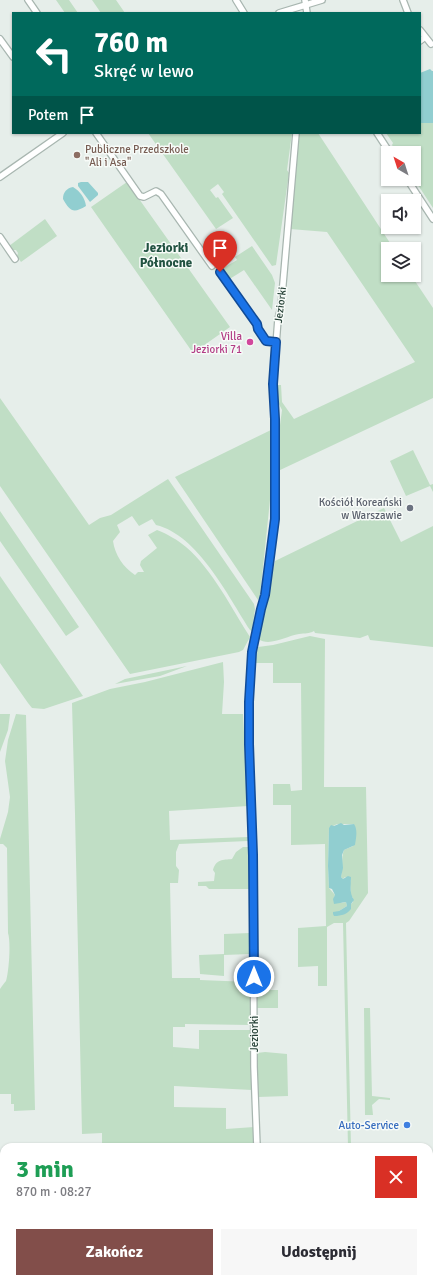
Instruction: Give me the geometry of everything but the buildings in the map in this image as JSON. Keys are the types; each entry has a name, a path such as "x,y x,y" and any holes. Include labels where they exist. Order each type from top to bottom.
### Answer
{"street":[{"path":"28,0 36,12"},
{"path":"236,0 243,12"},
{"path":"281,12 306,2 322,0"},
{"path":"403,0 408,12"},
{"path":"306,2 307,12"},
{"path":"421,31 431,44"},
{"path":"421,40 425,37"},
{"path":"0,38 12,56"},
{"path":"0,177 62,134"},
{"path":"97,134 140,196 144,197 156,191 161,194 212,266"},
{"name":"Jeziorki","path":"257,1143 254,1067 253,855 249,702 252,652 265,595 275,519 275,419 273,384 296,134"},
{"path":"378,134 385,146"},
{"path":"412,186 433,219"},
{"path":"0,238 15,259"},
{"path":"220,272 257,324 258,329 266,341 276,342"}],"green space":[{"path":"56,0 69,0 77,12 64,12"},
{"path":"92,0 116,0 124,12 100,12"},
{"path":"421,122 433,123 433,208 419,186 421,186 421,146 392,145 393,143 387,134 421,134"},
{"path":"149,134 292,134 287,170 289,173 276,265 272,266 222,194 224,192 218,184 210,190 216,198 218,197 233,218 216,229"},
{"path":"299,134 319,134 381,229 381,234 384,234 389,242 381,242 381,282 416,282 433,308 433,398 278,471 278,429 282,410 277,400 277,385 281,385 282,402 294,419 415,362 327,232 290,229"},
{"path":"127,182 230,327 193,353 91,207"},
{"path":"45,219 57,236 21,262 17,256 18,253 16,250 12,250 9,246"},
{"path":"252,246 272,275 275,283 272,310 244,270 228,280 220,270 237,260 235,257"},
{"path":"0,398 89,525 100,518 111,515 168,479 254,604 255,609 252,631 222,584 198,554 185,541 171,531 156,525 152,519 139,526 132,516 117,525 120,532 113,541 118,556 123,564 135,575 138,572 144,572 140,565 141,561 157,548 148,535 157,530 183,544 213,578 250,637 243,650 130,674 0,486"},
{"path":"273,429 270,500 260,596 258,600 175,477"},
{"path":"413,450 430,485 433,484 433,492 430,486 406,496 390,461"},
{"path":"384,508 401,542 433,526 433,647 370,640 368,635 360,638 315,633 314,631 268,642 258,639 275,561"},
{"path":"0,511 79,627 66,636 0,541"},
{"path":"0,576 83,696 44,709 32,708 0,663"},
{"path":"310,636 325,639 324,787 366,787 368,893 349,921 346,923 351,1143 348,1143 343,923 334,923 327,927 327,986 318,986 318,966 298,967 298,928 326,926 325,844 291,845 291,805 273,805 273,784 290,784 291,791 302,790 301,683 273,683 273,663 255,663 258,647","holes":["337,824 354,824 353,846 344,850 341,877 343,879 345,877 351,880 351,896 353,898 353,902 351,904 351,909 339,911 347,906 346,902 342,903 334,898 335,895 329,888 329,828"]},
{"path":"223,662 224,682 222,714 243,714 248,806 169,811 170,840 248,837 248,841 179,844 176,852 176,866 179,870 178,883 170,883 172,978 200,978 200,980 250,982 251,1025 185,1024 185,1027 173,1027 173,1047 199,1049 199,1030 251,1030 252,1090 174,1086 174,1107 226,1108 226,1129 254,1127 253,1143 102,1143 102,1133 82,1134 72,703 110,689 145,682"},
{"path":"187,666 160,676 115,684 125,679"},
{"path":"0,714 10,714 8,730 0,752"},
{"path":"16,714 26,715 35,1110 14,1111 14,1104 11,1104 11,1094 0,1094 0,989 6,981 8,971 9,937 7,848 3,844 0,844 0,839 8,812 10,797 5,761 8,740"},
{"path":"243,847 249,847 249,889 209,889 206,886 198,886 198,882 214,881 214,866 220,861 232,859 236,852"},
{"path":"250,933 250,954 224,955 224,976 200,974 199,955 224,954 224,934"},
{"path":"278,990 278,1008 257,1008 257,994 259,992"},
{"path":"364,1008 370,1008 372,1096 390,1098 390,1100 379,1099 372,1105 373,1115 365,1115"},
{"path":"265,1052 287,1054 288,1096 258,1097 257,1053"}],"water":[{"path":"430,69 433,71 433,123 421,123 421,73"},
{"path":"88,182 98,193 98,195 90,202 78,186 78,183"},
{"path":"73,187 85,200 86,206 78,210 70,209 63,199 66,191"},
{"path":"341,823 344,825 354,824 356,829 355,845 344,850 342,855 343,868 341,877 343,879 348,876 351,877 351,892 354,900 351,904 351,909 348,912 342,915 334,916 333,912 339,911 347,906 346,902 334,904 333,899 335,895 332,889 329,888 329,828 331,825 334,826"}],"place":[{"name":"Publiczne Przedszkole \"Ali i Asa\"","path":"77,155"},
{"name":"Villa Jeziorki 71","path":"250,342"},
{"name":"Kościół Koreański w Warszawie","path":"410,508"},
{"name":"Auto-Service","path":"407,1125"}],"district":[{"name":"Jeziorki Północne","path":"166,254"}],"route":[{"path":"220,272 257,324 258,329 266,341 276,342 273,384 275,419 275,519 271,559 265,595 252,652 249,702 253,855 254,977"}]}
